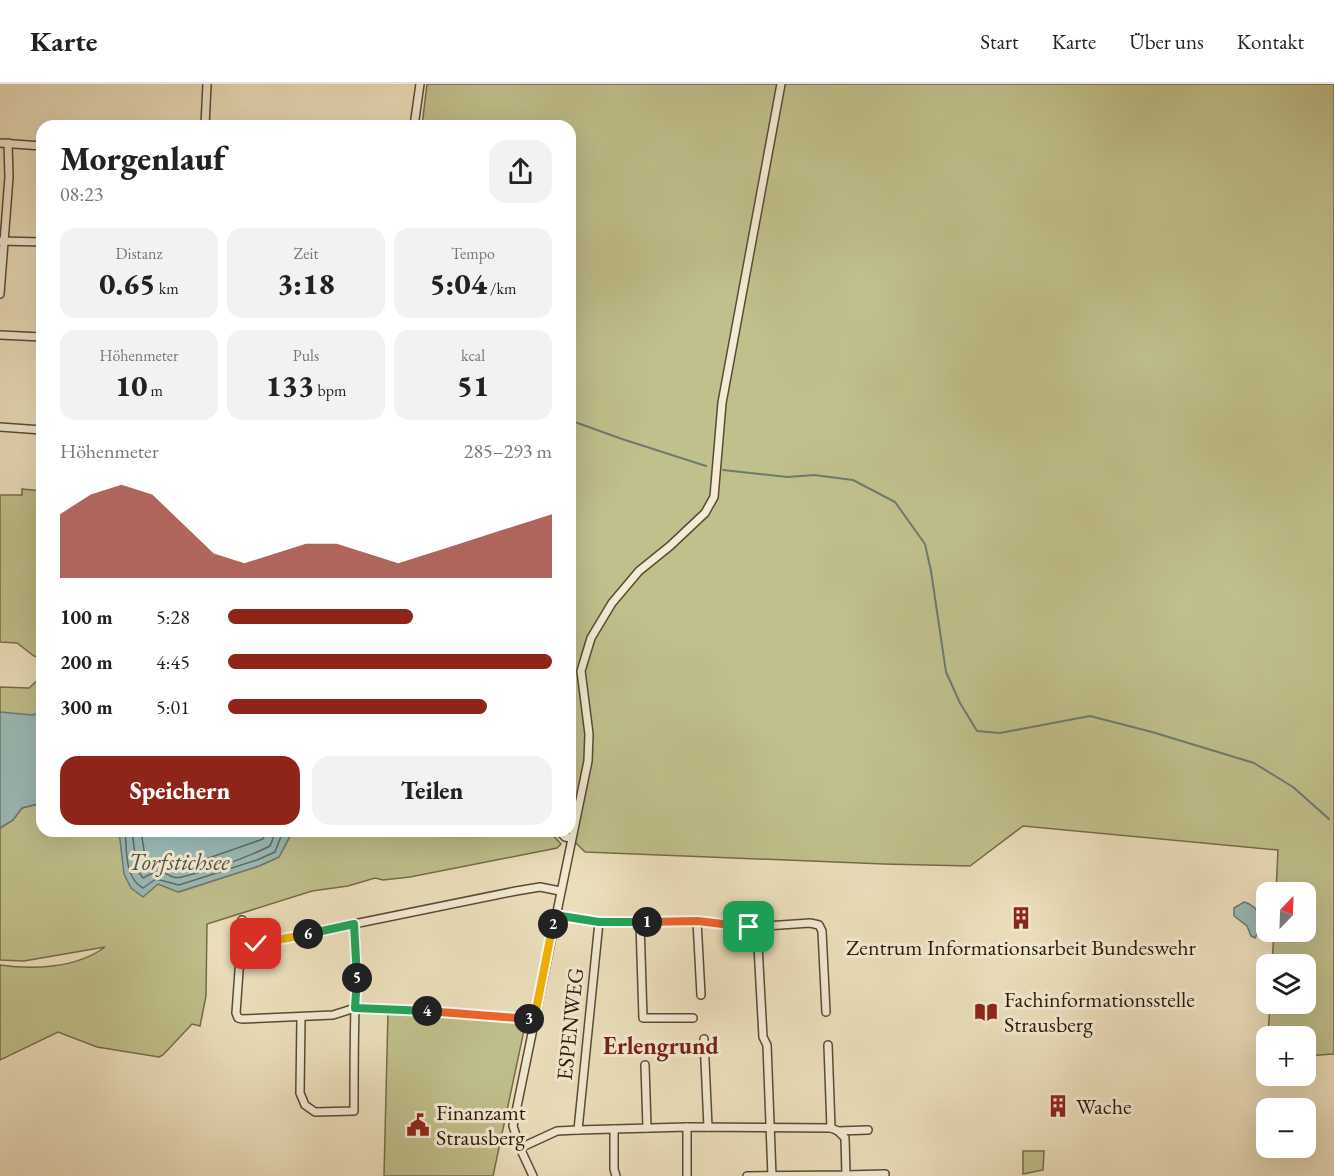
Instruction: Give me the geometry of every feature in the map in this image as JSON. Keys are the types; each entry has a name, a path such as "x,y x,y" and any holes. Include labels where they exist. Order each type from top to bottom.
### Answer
{"street":[{"path":"205,120 207,84"},
{"path":"415,120 420,84"},
{"path":"576,815 588,761 589,734 581,671 591,638 612,603 639,571 705,513 714,497 722,403 781,84"},
{"path":"0,294 2,241 9,177 4,143 36,146"},
{"path":"2,241 36,242"},
{"path":"0,334 36,337"},
{"path":"0,428 36,430"},
{"path":"531,1176 514,1133 513,1119 571,838 565,837"},
{"path":"241,943 256,944 540,887 560,891"},
{"path":"555,915 599,922 697,921 757,927 810,923 819,925 822,931 826,1012"},
{"path":"242,920 236,1013 238,1018 333,1015 355,1008 534,1020"},
{"path":"697,921 701,995"},
{"name":"ESPENWEG","path":"578,1130 599,922"},
{"path":"640,923 643,1018 693,1018"},
{"path":"301,1017 300,1093 305,1105 315,1112 354,1111 355,1008 358,964 355,954 354,924"},
{"path":"757,927 763,1037 767,1045 772,1176"},
{"path":"704,1039 708,1127"},
{"path":"828,1045 834,1129 845,1138 846,1175"},
{"path":"645,1065 648,1128"},
{"path":"520,1148 557,1131 771,1126 868,1130"},
{"path":"687,1127 687,1176"},
{"path":"614,1129 616,1176"},
{"path":"747,1176 885,1174"}],"green space":[{"path":"427,84 1334,84 1334,1054 1316,1055 1316,1026 1269,1026 1269,1014 1316,1014 1316,954 1273,954 1273,942 1316,942 1316,882 1276,882 1278,850 1023,826 970,866 585,852 570,837 576,837 576,120 423,120"},
{"path":"22,489 36,490 36,656 17,643 0,642 0,495 22,495"},
{"path":"36,682 36,721 0,717 0,687 29,688"},
{"path":"36,804 36,837 131,837 158,884 179,892 259,866 279,857 289,837 555,837 561,844 557,848 410,877 383,880 375,878 348,886 312,891 207,924 206,996 200,1026 192,1024 159,1057 97,1047 58,1032 0,1060 0,965 54,966 81,959 105,947 24,961 0,960 0,828 13,820 22,808"},
{"path":"388,1012 526,1021 493,1176 384,1176"},
{"path":"1023,1151 1044,1151 1043,1170 1023,1174"}],"water":[{"path":"0,712 36,714 36,804 22,808 13,820 0,828"},
{"name":"Torfstichsee","path":"120,837 289,837 279,857 259,866 178,892 158,884 143,897 131,888 124,874"},
{"path":"1244,902 1254,907 1256,910 1255,938 1251,936 1247,926 1234,916 1234,908"}],"waterway":[{"path":"576,422 706,466"},
{"path":"723,470 788,477 814,475 853,480 895,502 925,544 946,672 960,703 977,731 1000,733 1090,716 1254,763 1293,787 1329,819"}],"place":[{"name":"Zentrum Informationsarbeit Bundeswehr","path":"1021,918"},
{"name":"Fachinformationsstelle Strausberg","path":"986,1012"},
{"name":"Wache","path":"1058,1106"},
{"name":"Finanzamt Strausberg","path":"418,1125"}],"district":[{"name":"Erlengrund","path":"661,1045"}],"route":[{"path":"256,944 354,924 355,954 358,964 355,1008 534,1020 555,915 599,922 697,921 749,927"}]}
